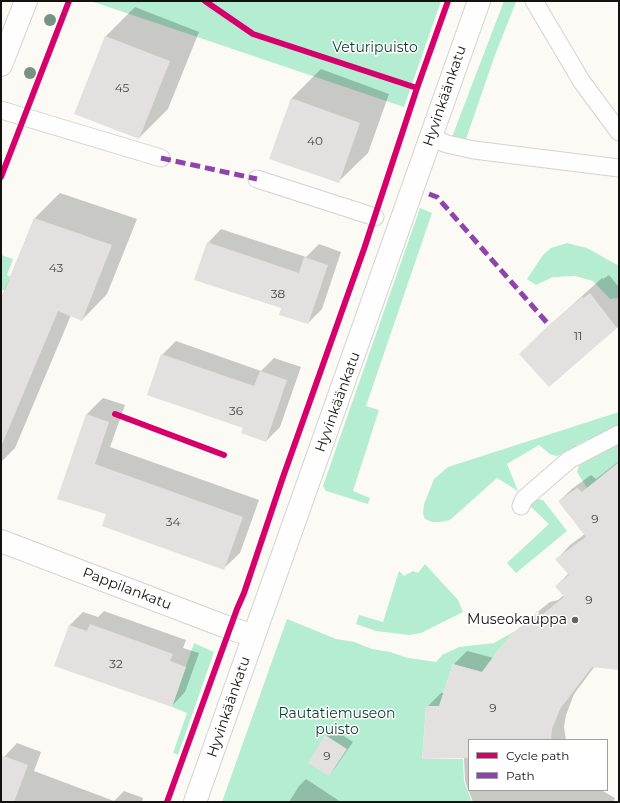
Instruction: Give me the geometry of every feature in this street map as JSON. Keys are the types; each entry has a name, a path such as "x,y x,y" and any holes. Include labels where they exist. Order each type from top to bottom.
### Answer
{"street":[{"path":"1,65 26,1"},
{"name":"Hyvinkäänkatu","path":"195,802 479,1"},
{"name":"Pappilankatu","path":"1,541 253,636"}],"lane":[{"path":"534,1 582,82 619,132"},
{"path":"1,110 161,158"},
{"path":"432,137 447,144 474,150 619,168"},
{"path":"256,179 375,217"},
{"path":"521,506 524,499 570,460 619,434"}],"green space":[{"name":"Veturipuisto","path":"91,1 441,1 404,107"},
{"path":"504,1 516,2 495,55 466,139 452,137"},
{"path":"420,208 432,213 366,406 379,410 353,491 370,498 368,504 326,491 323,486"},
{"path":"567,243 587,248 619,266 619,298 610,299 593,281 575,276 553,277 536,285 527,279 543,255 551,248"},
{"path":"1,255 13,259 7,275 10,277 5,291 1,289"},
{"path":"619,412 619,426 578,444 567,453 556,456 550,454 539,445 507,464 518,491 497,478 450,520 432,522 425,519 423,514 424,504 434,479 448,467"},
{"path":"619,444 619,462 587,488 577,472 579,466 589,459"},
{"path":"537,499 543,500 567,531 516,573 507,563 549,524 530,506"},
{"path":"425,564 458,600 463,612 421,633 409,635 376,631 356,624 359,615 383,622 399,571 404,576 413,571 418,573"},
{"name":"Rautatiemuseon puisto","path":"287,619 336,639 354,642 372,649 390,652 408,658 436,662 442,655 459,647 494,643 515,631 482,672 453,664 439,706 426,707 422,759 463,759 464,781 472,802 222,802"},
{"path":"194,643 214,652 178,755 173,753 187,713 172,707"}],"building":[{"path":"105,36 170,61 139,139 74,114"},
{"path":"291,98 360,123 339,183 269,159"},
{"path":"34,218 112,245 82,321 58,311 1,447 1,300"},
{"path":"207,242 299,273 304,257 328,265 308,324 279,315 281,308 194,280"},
{"path":"590,293 617,328 549,387 519,354 549,325 582,297 583,298"},
{"path":"161,354 254,386 260,371 287,380 266,442 241,433 243,428 147,395"},
{"path":"86,414 109,422 95,464 243,517 224,570 102,526 106,514 57,499"},
{"path":"619,462 619,670 592,667 560,709 552,729 551,739 468,739 468,758 422,759 426,706 439,706 453,664 482,672 515,631 535,615 543,614 564,597 555,586 569,575 555,559 586,537 558,501 577,488 582,492"},
{"path":"90,624 173,654 170,661 186,667 172,707 54,666 69,625 87,631"},
{"path":"325,735 347,749 329,776 308,763"},
{"path":"1,755 28,765 14,802 1,802"}],"marked path":[{"path":"161,158 257,179"},
{"path":"429,194 437,197 549,325"}],"cycle path":[{"path":"1,177 69,1"},
{"path":"205,1 253,34 417,88"},
{"path":"167,802 244,593 283,477 364,249 417,88 448,1"},
{"path":"115,414 224,455"}],"place":[{"name":"Museokauppa","path":"575,620"}]}
